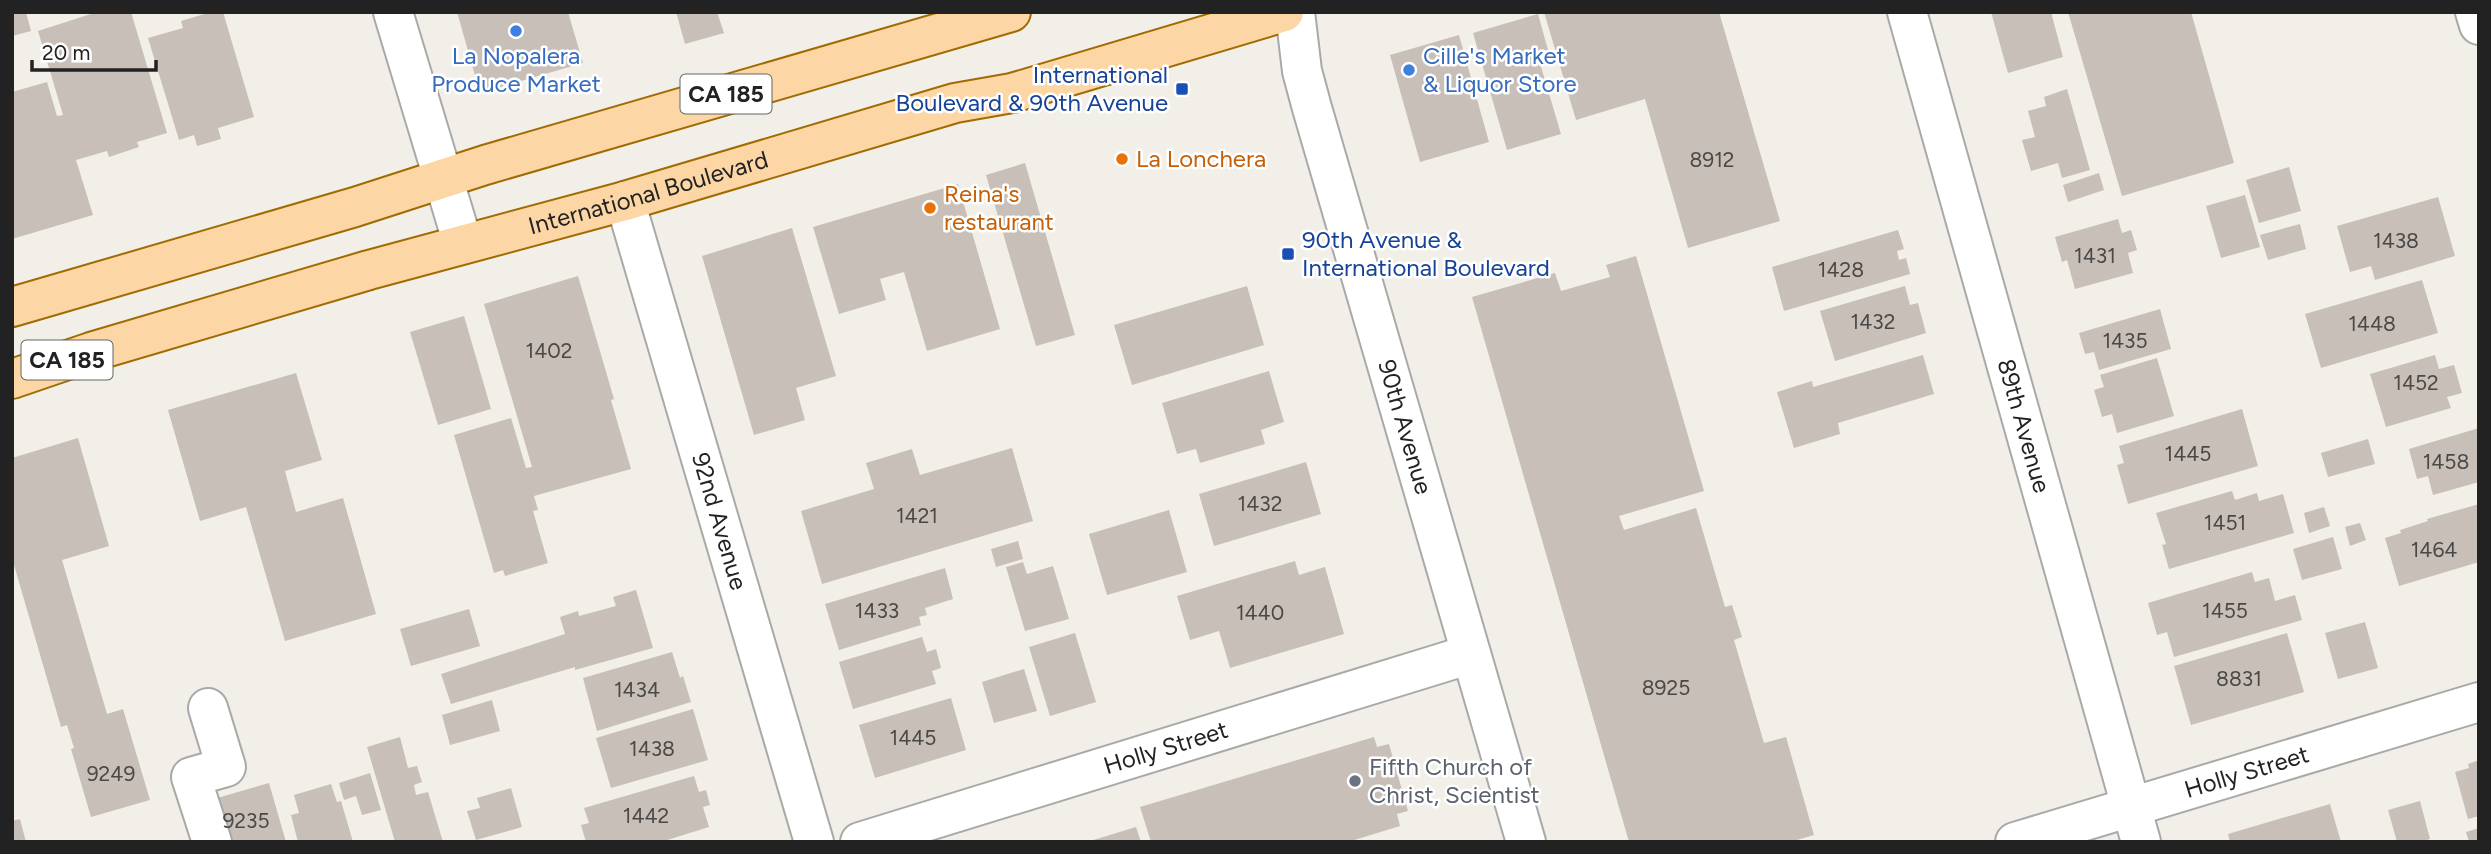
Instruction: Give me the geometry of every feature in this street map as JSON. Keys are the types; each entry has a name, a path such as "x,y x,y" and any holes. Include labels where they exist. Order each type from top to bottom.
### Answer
{"main road":[{"name":"CA 185","path":"12,307 355,207 948,21 1010,12"},
{"name":"International Boulevard","path":"12,379 112,346 463,244 625,201 955,103 1012,93 1284,12"}],"street":[{"path":"393,12 463,244"},
{"name":"90th Avenue","path":"1295,12 1302,71 1311,108 1526,842"},
{"name":"89th Avenue","path":"1907,12 2136,825"},
{"path":"2475,12 2479,25"},
{"name":"92nd Avenue","path":"625,201 814,842"},
{"name":"Holly Street","path":"860,842 1471,654"},
{"name":"Holly Street","path":"2015,842 2136,825 2479,702"},
{"path":"208,708 226,767 191,777 212,842"}],"building":[{"path":"12,12 26,12 31,31 12,36"},
{"path":"97,12 131,12 167,133 137,142 139,147 109,157 107,151 76,160 93,215 12,239 12,92 47,82 57,116 63,115 38,31"},
{"path":"211,12 223,12 254,117 218,128 221,139 197,146 194,135 179,140 148,38 183,28 181,21"},
{"path":"457,12 568,12 583,63 480,93"},
{"path":"676,12 717,12 724,33 685,44"},
{"path":"1544,12 1719,12 1780,221 1688,248 1645,99 1576,120"},
{"path":"1991,12 2051,12 2063,57 2008,73"},
{"path":"2068,12 2191,12 2234,163 2122,196"},
{"path":"1538,14 1548,50 1537,53 1561,134 1507,150 1473,33"},
{"path":"1459,35 1489,142 1420,162 1390,55"},
{"path":"2067,89 2090,170 2062,178 2058,163 2031,171 2022,140 2035,137 2028,111 2046,106 2044,97"},
{"path":"1025,163 1075,335 1036,346 986,175"},
{"path":"2289,167 2301,211 2259,223 2246,180"},
{"path":"2099,173 2104,190 2068,202 2063,185"},
{"path":"958,184 1000,329 927,351 904,272 880,279 886,300 839,314 813,227"},
{"path":"2245,195 2260,247 2221,258 2206,206"},
{"path":"2438,197 2455,256 2375,280 2371,266 2350,272 2337,226"},
{"path":"2118,219 2122,233 2131,230 2137,250 2128,253 2133,273 2075,289 2067,260 2062,262 2055,237"},
{"path":"2300,224 2306,249 2268,260 2260,235"},
{"path":"792,228 836,376 796,388 805,420 754,435 702,256"},
{"path":"1898,230 1904,249 1897,251 1899,260 1906,258 1910,274 1784,311 1772,267"},
{"path":"1636,256 1704,491 1619,516 1624,530 1696,508 1725,607 1732,605 1742,637 1734,640 1764,743 1786,737 1814,835 1790,842 1629,842 1472,297 1555,273 1561,291 1610,277 1606,265"},
{"path":"578,276 614,399 611,400 631,469 534,496 538,510 533,511 548,563 505,576 503,570 494,573 454,435 511,418 526,468 532,467 484,304"},
{"path":"2422,280 2438,333 2321,368 2305,314"},
{"path":"1247,286 1264,345 1132,385 1114,325"},
{"path":"1905,286 1910,305 1918,303 1926,333 1835,361 1820,311"},
{"path":"2160,309 2171,349 2099,370 2094,352 2085,354 2079,333"},
{"path":"464,316 491,409 438,425 410,332"},
{"path":"1923,355 1934,394 1838,423 1840,434 1794,448 1777,392 1812,381 1813,387"},
{"path":"2435,355 2439,369 2454,365 2462,393 2447,397 2451,408 2386,427 2370,374"},
{"path":"2157,358 2174,416 2117,433 2112,414 2102,417 2094,390 2104,387 2100,375"},
{"path":"1269,371 1284,422 1261,430 1265,444 1200,463 1196,449 1177,454 1162,403"},
{"path":"296,373 322,460 285,471 296,512 343,498 376,614 285,641 246,507 200,521 168,410"},
{"path":"2242,409 2258,466 2128,504 2117,465 2124,463 2119,446"},
{"path":"2479,428 2479,482 2433,495 2428,476 2417,479 2409,449"},
{"path":"78,438 109,546 62,560 107,714 123,709 150,800 91,817 71,749 74,748 67,725 61,727 12,558 12,458"},
{"path":"2368,439 2375,464 2328,477 2321,453"},
{"path":"1012,448 1033,521 822,584 801,511 874,489 866,463 912,449 920,475"},
{"path":"1306,462 1321,514 1214,546 1199,494"},
{"path":"2232,491 2235,500 2257,493 2259,501 2283,494 2294,533 2169,569 2162,545 2166,544 2156,513"},
{"path":"2479,504 2479,562 2399,586 2385,538 2428,521 2427,519"},
{"path":"2324,507 2330,526 2309,533 2304,513"},
{"path":"1169,510 1187,572 1107,595 1089,534"},
{"path":"2360,523 2366,540 2350,546 2345,527"},
{"path":"2333,537 2342,569 2302,580 2293,549"},
{"path":"1018,541 1023,559 996,567 991,549"},
{"path":"1295,561 1299,575 1325,567 1344,634 1230,668 1219,631 1190,640 1177,596"},
{"path":"1023,562 1027,574 1053,566 1069,619 1025,631 1006,567"},
{"path":"945,568 953,599 925,608 927,615 919,617 921,625 839,650 825,604"},
{"path":"2252,572 2255,582 2269,578 2275,601 2295,595 2302,620 2174,657 2167,632 2157,635 2148,603"},
{"path":"636,590 653,648 575,670 575,667 451,704 441,674 565,634 560,617 578,611 579,616 616,606 613,597"},
{"path":"469,609 480,646 411,666 400,629"},
{"path":"2365,622 2378,668 2338,679 2325,633"},
{"path":"1075,633 1096,702 1050,716 1029,647"},
{"path":"2287,633 2304,692 2191,725 2174,666"},
{"path":"922,637 927,652 936,649 941,668 932,671 936,684 853,709 839,662"},
{"path":"672,652 691,702 597,731 583,678"},
{"path":"1024,669 1037,711 994,723 982,682"},
{"path":"951,698 966,750 875,778 859,725"},
{"path":"492,700 500,731 450,745 442,715"},
{"path":"693,709 708,760 611,788 596,738"},
{"path":"400,737 408,768 417,766 422,782 414,785 416,795 428,792 443,842 395,842 367,747"},
{"path":"1374,737 1377,747 1389,744 1408,811 1397,814 1400,826 1348,842 1151,842 1140,807"},
{"path":"2479,760 2479,816 2468,819 2455,772 2469,768 2468,764"},
{"path":"370,773 381,810 362,815 356,796 344,800 339,783"},
{"path":"694,776 699,792 706,790 710,805 703,807 709,827 661,842 586,842 581,825 589,823 584,808"},
{"path":"269,783 286,842 219,842 207,801"},
{"path":"331,784 337,802 341,801 353,842 298,842 291,815 299,813 294,795"},
{"path":"511,788 522,827 476,840 467,811 480,808 477,798"},
{"path":"2420,801 2430,839 2397,842 2388,810"},
{"path":"2330,804 2341,842 2230,842 2228,834"},
{"path":"20,819 26,842 12,842 12,821"},
{"path":"1136,827 1141,842 1090,842 1090,841"},
{"path":"2479,828 2479,842 2469,842 2466,832"}],"place":[{"name":"La Nopalera Produce Market","path":"516,31"},
{"name":"Cille's Market & Liquor Store","path":"1409,70"},
{"name":"International Boulevard & 90th Avenue","path":"1182,89"},
{"name":"La Lonchera","path":"1122,159"},
{"name":"Reina's restaurant","path":"930,208"},
{"name":"90th Avenue & International Boulevard","path":"1288,254"},
{"name":"Fifth Church of Christ, Scientist","path":"1355,781"}]}
